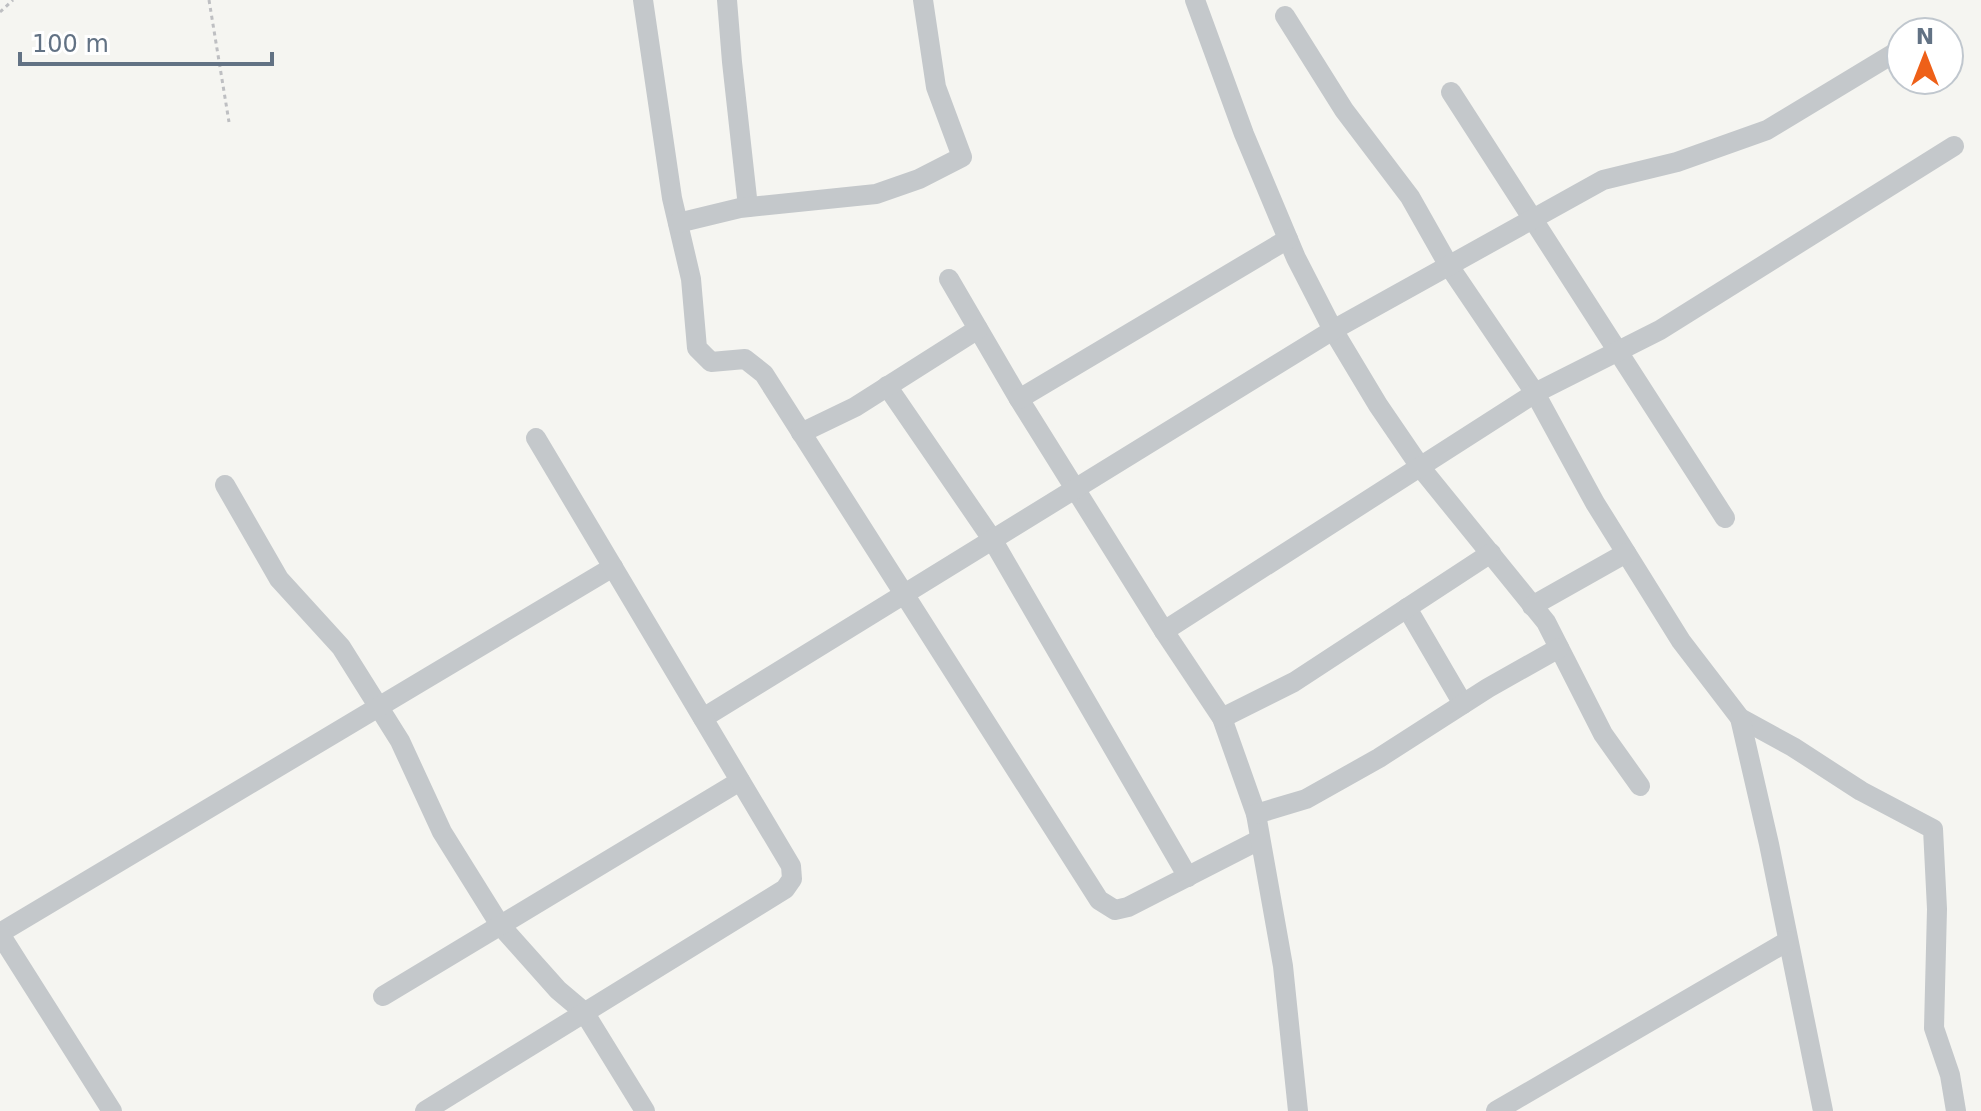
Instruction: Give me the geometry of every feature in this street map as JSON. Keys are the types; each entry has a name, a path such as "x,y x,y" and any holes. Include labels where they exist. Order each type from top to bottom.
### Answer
{"street":[{"path":"643,0 678,223 691,279 697,348 711,362 745,359 764,374 1103,905 1122,910 1259,840"},
{"path":"727,0 748,207"},
{"path":"678,223 748,207 876,194 919,179 962,157 936,87 923,0"},
{"path":"1195,0 1244,134 1288,239 1333,330 1421,468 1546,622 1603,734 1640,786"},
{"path":"1285,16 1344,110 1410,197 1449,266 1535,393 1595,503 1681,641 1740,718 1793,747 1861,791 1933,829 1937,909 1934,1028 1950,1075 1956,1111"},
{"path":"703,718 1333,330 1603,180 1677,162 1767,130 1885,59"},
{"path":"1451,92 1725,518"},
{"path":"1164,631 1535,393 1660,330 1954,146"},
{"path":"1019,399 1288,239"},
{"path":"949,279 1019,399 1222,718 1256,814 1283,966 1298,1111"},
{"path":"801,433 855,407 978,329"},
{"path":"887,386 992,539 1188,877"},
{"path":"425,1111 789,884 793,872 536,438"},
{"path":"225,485 279,579 341,647 400,741 442,832 500,925 558,990 584,1012 641,1109"},
{"path":"1222,718 1294,682 1491,553"},
{"path":"1532,606 1626,553"},
{"path":"112,1111 0,934 613,567"},
{"path":"1407,608 1463,704"},
{"path":"1256,814 1306,799 1559,648"},
{"path":"1740,718 1823,1111"},
{"path":"383,996 740,781"},
{"path":"1496,1111 1788,941"}],"path":[{"path":"0,12 13,0"},
{"path":"209,0 229,122"}]}
